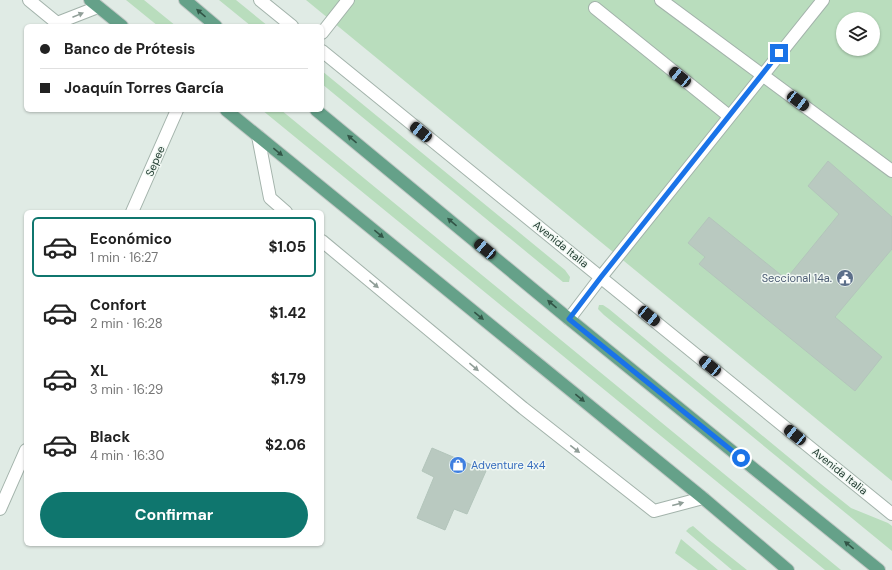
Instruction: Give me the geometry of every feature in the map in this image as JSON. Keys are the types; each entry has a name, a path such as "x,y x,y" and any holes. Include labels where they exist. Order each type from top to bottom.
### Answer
{"main road":[{"path":"185,0 214,24"},
{"path":"94,3 120,24"},
{"path":"228,112 703,498 788,570"},
{"path":"318,112 569,319 879,570"}],"street":[{"path":"29,0 57,23 94,3"},
{"path":"260,0 290,24"},
{"path":"324,30 348,0"},
{"path":"661,0 892,171"},
{"path":"569,319 729,116 823,0"},
{"path":"594,8 729,116"},
{"name":"Avenida Italia","path":"324,53 892,514"},
{"name":"Sepee","path":"133,210 176,112"},
{"path":"258,136 270,198 284,210"},
{"path":"324,243 523,408 654,511 703,498"},
{"path":"0,508 24,454"}],"green space":[{"path":"126,0 144,0 174,24 156,24"},
{"path":"219,0 236,0 266,24 249,24"},
{"path":"306,0 892,0 892,481"},
{"path":"324,73 565,270 570,277 569,282 563,282 324,86"},
{"path":"264,112 283,112 841,570 825,570"},
{"path":"599,305 603,305 609,309 851,508 892,526 892,551 604,315 598,309"},
{"path":"693,526 747,570 732,570 686,531"},
{"path":"681,539 718,570 698,570 675,553"}],"building":[{"path":"828,161 892,217 892,249 835,317 882,357 855,391 699,264 705,257 688,243 709,217 786,279 839,214 808,186"},
{"path":"432,448 486,471 467,514 454,509 445,530 417,518 434,477 422,471"}],"place":[{"name":"Seccional 14a.","path":"845,278"},
{"name":"Adventure 4x4","path":"458,465"}],"route":[{"path":"741,458 569,319 779,53"}]}
